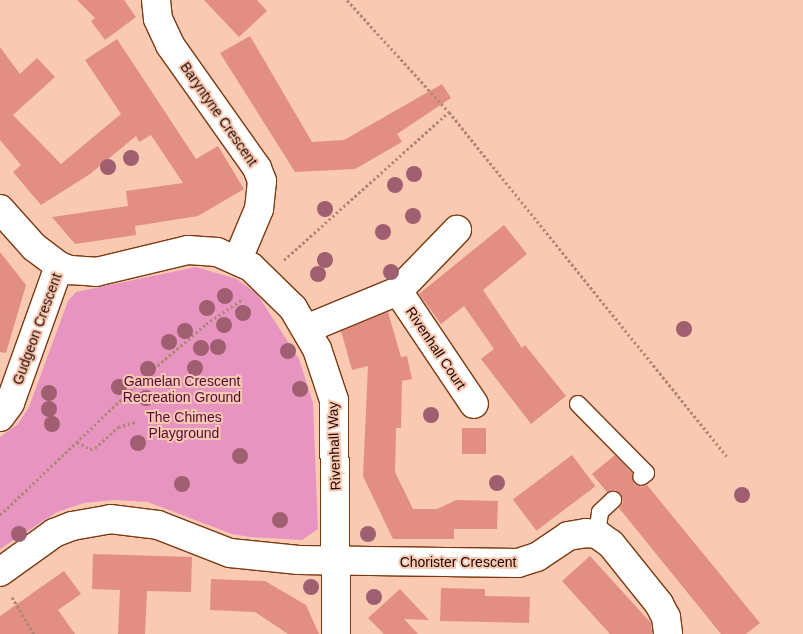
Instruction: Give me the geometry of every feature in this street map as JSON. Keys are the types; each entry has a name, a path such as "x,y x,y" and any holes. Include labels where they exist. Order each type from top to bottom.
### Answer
{"street":[{"name":"Baryntyne Crescent","path":"156,0 160,25 170,45 257,168 262,181 259,209 238,259"},
{"name":"Rivenhall Way","path":"0,208 34,247 59,266 70,270 96,272 188,250 217,252 238,259 265,278 293,308 306,329 327,373 334,400 336,634"},
{"name":"Rivenhall Court","path":"306,329 398,291 457,230"},
{"name":"Gudgeon Crescent","path":"0,417 10,403 59,266"},
{"name":"Rivenhall Court","path":"398,291 474,404"},
{"name":"Chorister Crescent","path":"5,583 54,533 72,526 110,519 158,525 230,553 270,558 518,563 537,558 568,536 597,534"},
{"path":"597,534 611,544 659,604 666,617 668,634"}],"lane":[{"path":"578,404 646,472 641,477"},
{"path":"597,534 600,512 613,500"}],"path":[{"path":"347,0 449,112 728,456"},
{"path":"0,515 150,372 265,278 449,112"},
{"path":"77,442 90,449 95,448 118,427 135,422"},
{"path":"5,583 34,634"}],"green space":[{"name":"Gamelan Crescent Recreation Ground","path":"196,267 237,279 257,294 299,359 313,403 318,529 302,540 250,537 232,534 148,502 115,500 84,503 57,512 0,549 0,437 18,424 29,407 68,301 76,292"}],"building":[{"path":"77,0 124,0 136,17 105,40 91,21 95,18"},
{"path":"204,0 257,0 267,11 239,37"},
{"path":"250,36 312,142 344,140 442,84 451,98 397,134 402,142 355,169 295,172 220,53"},
{"path":"117,39 196,159 218,146 244,189 198,216 135,226 136,235 75,244 52,217 128,206 126,191 183,183 151,135 139,142 136,136 90,174 41,205 13,172 21,165 0,140 0,47 20,74 37,58 55,77 13,115 61,164 121,114 85,60"},
{"path":"504,225 527,254 483,290 522,348 525,345 566,396 531,424 481,359 494,349 464,306 441,324 419,294"},
{"path":"0,252 26,285 6,353 0,352"},
{"path":"388,312 401,357 407,356 412,379 402,381 401,428 396,428 395,472 413,509 437,509 456,500 498,501 497,529 454,529 454,539 393,539 363,476 368,366 352,370 341,331"},
{"path":"462,428 486,428 486,454 462,454"},
{"path":"572,455 595,486 536,531 513,500"},
{"path":"615,455 632,473 634,484 642,487 647,485 760,623 746,634 721,634 619,508 623,502 621,494 615,490 607,492 592,474"},
{"path":"93,554 192,557 191,592 147,591 145,634 118,634 120,590 92,589"},
{"path":"590,556 651,623 652,634 610,634 562,581"},
{"path":"64,571 81,594 58,610 75,634 0,634 0,616"},
{"path":"211,579 265,581 306,605 319,634 288,634 255,612 210,610"},
{"path":"441,588 485,589 485,596 530,597 529,623 440,621"},
{"path":"400,589 429,620 404,619 418,634 384,634 368,618"}],"park label":[{"name":"The Chimes Playground","path":"184,426"}]}
